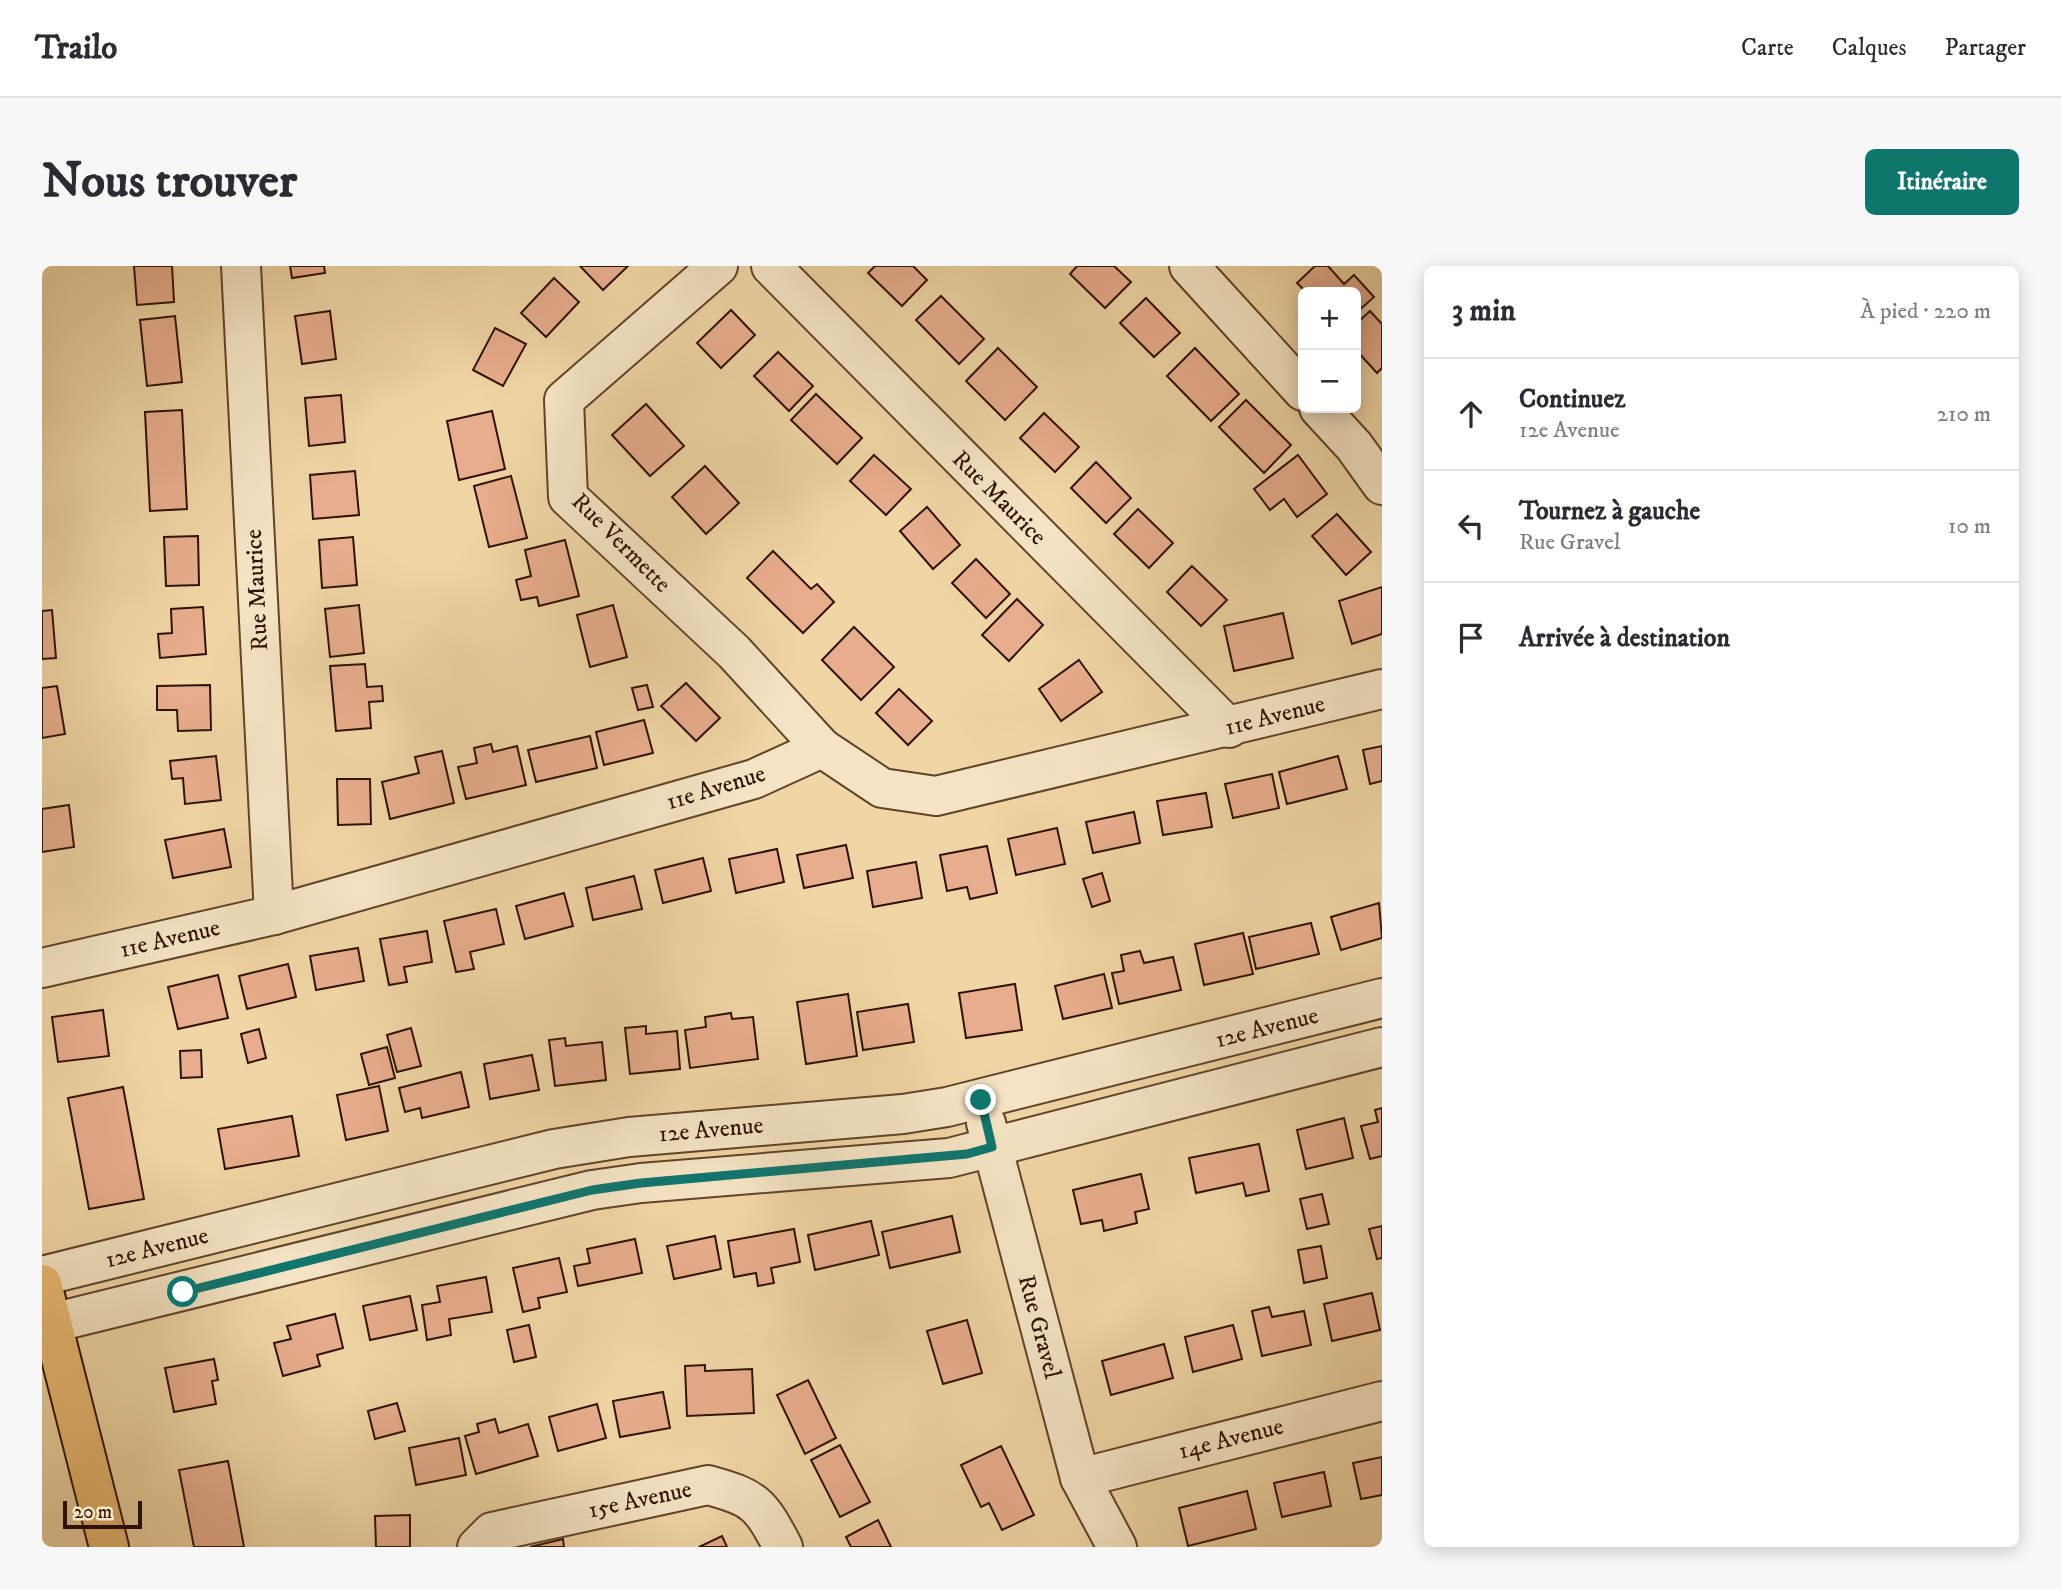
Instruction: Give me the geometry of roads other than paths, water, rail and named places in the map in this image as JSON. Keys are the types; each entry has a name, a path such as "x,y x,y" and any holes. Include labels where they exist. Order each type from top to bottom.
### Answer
{"main road":[{"path":"42,1284 109,1547"}],"street":[{"name":"Rue Maurice","path":"241,266 274,915"},
{"name":"Rue Vermette","path":"718,266 564,400 568,497 734,652 822,748"},
{"name":"Rue Maurice","path":"771,266 1229,728"},
{"path":"1189,266 1298,386"},
{"path":"1324,413 1354,446 1382,485"},
{"name":"11e Avenue","path":"42,968 274,915 754,779 822,748 882,788 936,796 1229,728 1382,689"},
{"name":"12e Avenue","path":"42,1276 554,1149 629,1137 902,1114 981,1100 1382,998"},
{"name":"12e Avenue","path":"52,1324 592,1190 641,1183 949,1158 1382,1047"},
{"name":"Rue Gravel","path":"981,1100 1080,1478 1117,1547"},
{"name":"14e Avenue","path":"1080,1478 1382,1401"},
{"name":"15e Avenue","path":"477,1547 492,1532 708,1485 742,1494 764,1511 783,1547"}]}
